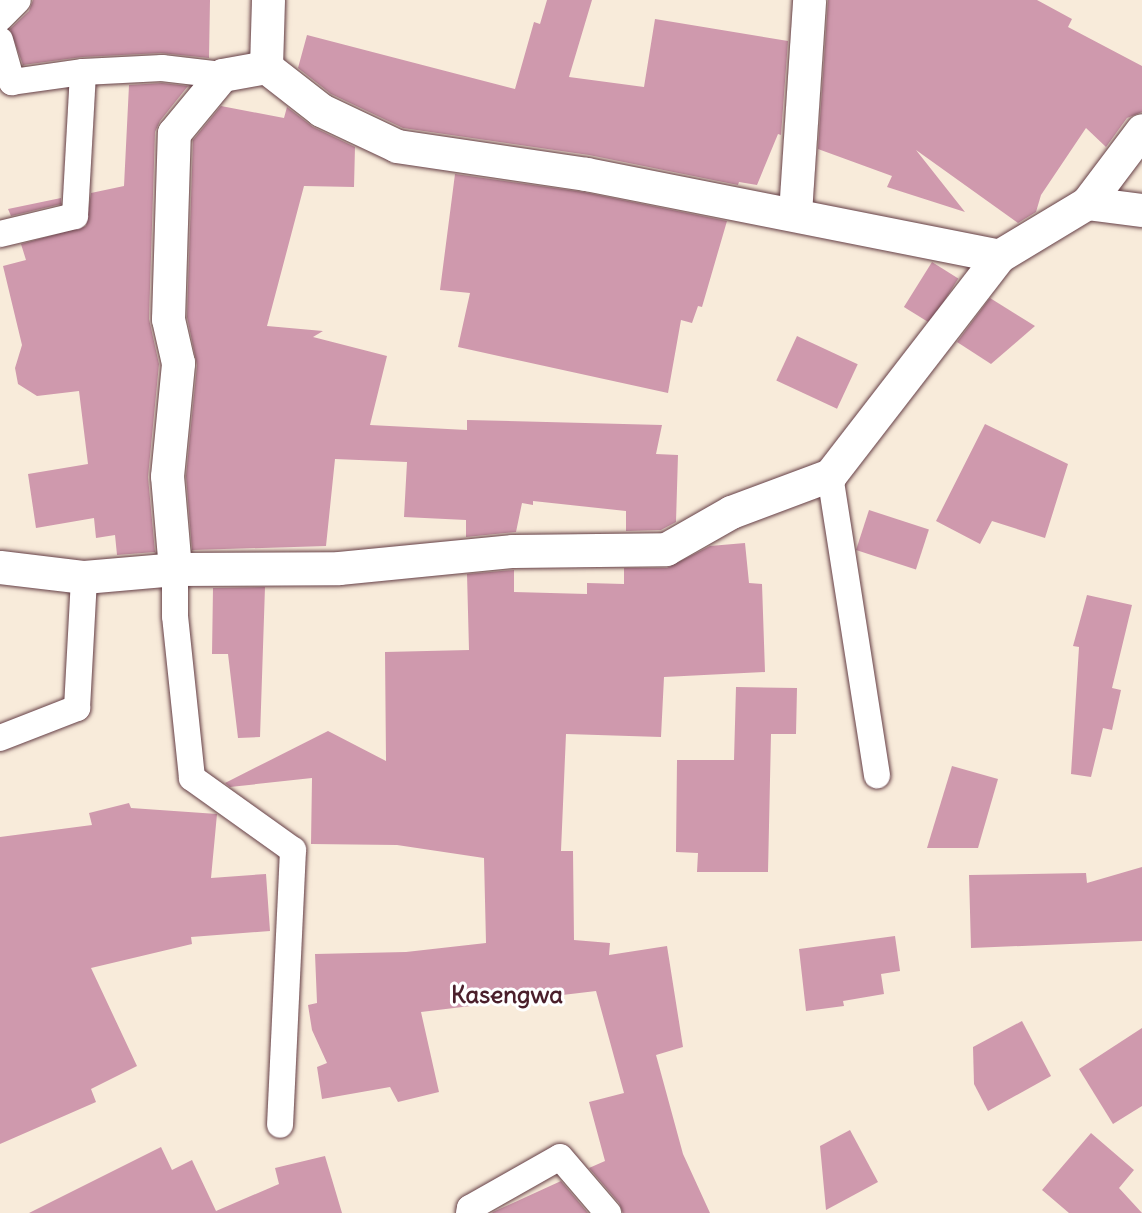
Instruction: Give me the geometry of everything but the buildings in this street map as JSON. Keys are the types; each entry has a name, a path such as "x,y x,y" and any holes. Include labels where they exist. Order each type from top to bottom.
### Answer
{"street":[{"path":"266,68 268,0"},
{"path":"795,213 809,0"},
{"path":"176,569 166,476 178,363 168,319 174,133 222,75 266,68 321,110 397,146 586,174 795,213 999,256"},
{"path":"0,567 84,577 176,569 339,568 513,551 666,549 731,512 830,475 999,256 1087,203 1142,130"},
{"path":"1087,203 1142,210"}],"lane":[{"path":"0,18 18,0"},
{"path":"0,40 12,82 83,72 162,68 222,75"},
{"path":"0,234 75,216 83,72"},
{"path":"830,475 877,775"},
{"path":"176,569 175,616 192,778 293,850 280,1125"},
{"path":"0,738 77,708 84,577"},
{"path":"469,1213 470,1208 560,1157 608,1213"}],"district":[{"name":"Kasengwa","path":"507,995"}]}
